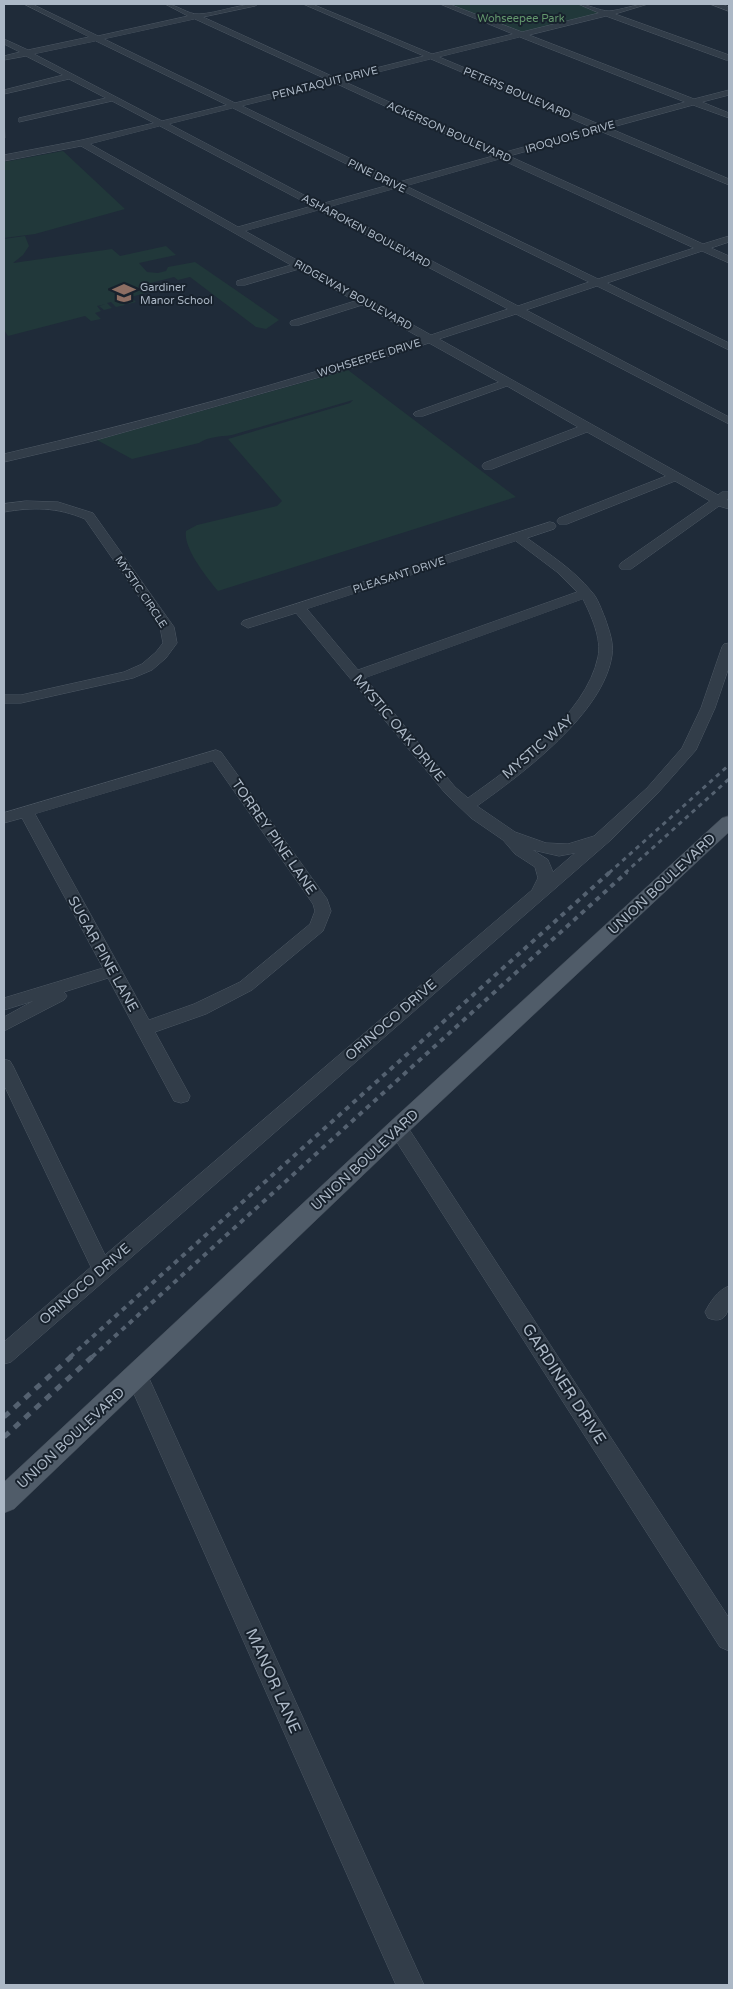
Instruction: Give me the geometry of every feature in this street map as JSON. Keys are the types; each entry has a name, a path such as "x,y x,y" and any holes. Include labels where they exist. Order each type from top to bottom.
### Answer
{"main road":[{"name":"UNION BOULEVARD","path":"4,1500 398,1128 729,822"}],"street":[{"name":"PINE DRIVE","path":"26,4 729,347"},
{"name":"ACKERSON BOULEVARD","path":"168,4 729,260"},
{"path":"4,58 255,4"},
{"name":"PETERS BOULEVARD","path":"306,4 729,182"},
{"path":"443,4 729,116"},
{"path":"581,4 729,58"},
{"name":"PENATAQUIT DRIVE","path":"4,158 82,143 645,4"},
{"path":"714,4 729,9"},
{"name":"ASHAROKEN BOULEVARD","path":"4,41 729,421"},
{"path":"4,92 70,76"},
{"name":"IROQUOIS DRIVE","path":"238,230 729,92"},
{"path":"22,120 114,98"},
{"name":"RIDGEWAY BOULEVARD","path":"82,143 675,476 726,500"},
{"name":"WOHSEEPEE DRIVE","path":"6,454 85,439 350,366 729,240"},
{"path":"240,283 300,265"},
{"path":"296,323 364,301"},
{"path":"419,414 509,382"},
{"path":"488,466 588,427"},
{"path":"564,521 675,476"},
{"path":"626,566 726,500"},
{"name":"MYSTIC CIRCLE","path":"4,508 58,504 89,516 167,627 170,643 161,655 147,667 128,675 21,699 4,699"},
{"name":"PLEASANT DRIVE","path":"248,624 550,526"},
{"name":"MYSTIC WAY","path":"468,805 549,740 575,715 596,684 605,657 603,630 586,594 561,569 518,536"},
{"path":"356,676 586,594"},
{"name":"MYSTIC OAK DRIVE","path":"299,608 450,790 509,836 521,850 542,864 546,878 538,894"},
{"name":"ORINOCO DRIVE","path":"4,1355 538,894 652,791 689,750 708,708 729,647"},
{"name":"TORREY PINE LANE","path":"26,811 216,755 322,903 321,920 309,935 246,986 200,1009 144,1029"},
{"path":"4,818 26,811"},
{"name":"SUGAR PINE LANE","path":"26,811 107,973 144,1029 181,1096"},
{"name":"MYSTIC OAK DRIVE","path":"509,836 554,852 562,852 578,848 606,834"},
{"path":"4,1004 107,973"},
{"path":"4,1024 40,1004 107,973"},
{"path":"4,1066 102,1269"},
{"name":"GARDINER DRIVE","path":"398,1128 729,1639"},
{"path":"715,1312 729,1295"},
{"name":"MANOR LANE","path":"137,1376 410,1985"}],"green space":[{"name":"Wohseepee Park","path":"443,4 581,4 607,13 521,34"},
{"path":"63,151 125,209 35,234 4,238 4,162"},
{"path":"25,236 29,246 23,255 13,263 112,249 120,256 166,246 176,255 139,263 147,272 158,273 166,271 168,267 195,262 279,320 266,329 256,327 190,277 178,280 174,277 143,285 149,292 131,297 136,302 128,304 123,299 120,300 125,305 116,307 111,302 107,303 112,308 104,310 99,306 106,304 97,306 101,311 95,313 101,319 91,321 85,316 8,336 4,330 4,239"},
{"path":"348,370 516,497 218,591 202,571 192,554 188,546 186,531 197,525 277,506 282,501 228,439 350,403 353,400 232,435 211,438 199,443 132,459 97,440"}],"railway":[{"path":"609,873 729,765"},
{"path":"625,873 729,779"},
{"path":"70,1357 610,872"},
{"path":"92,1357 627,872"},
{"path":"4,1417 72,1356"},
{"path":"4,1437 93,1356"}],"place":[{"name":"Gardiner Manor School","path":"124,293"}]}
